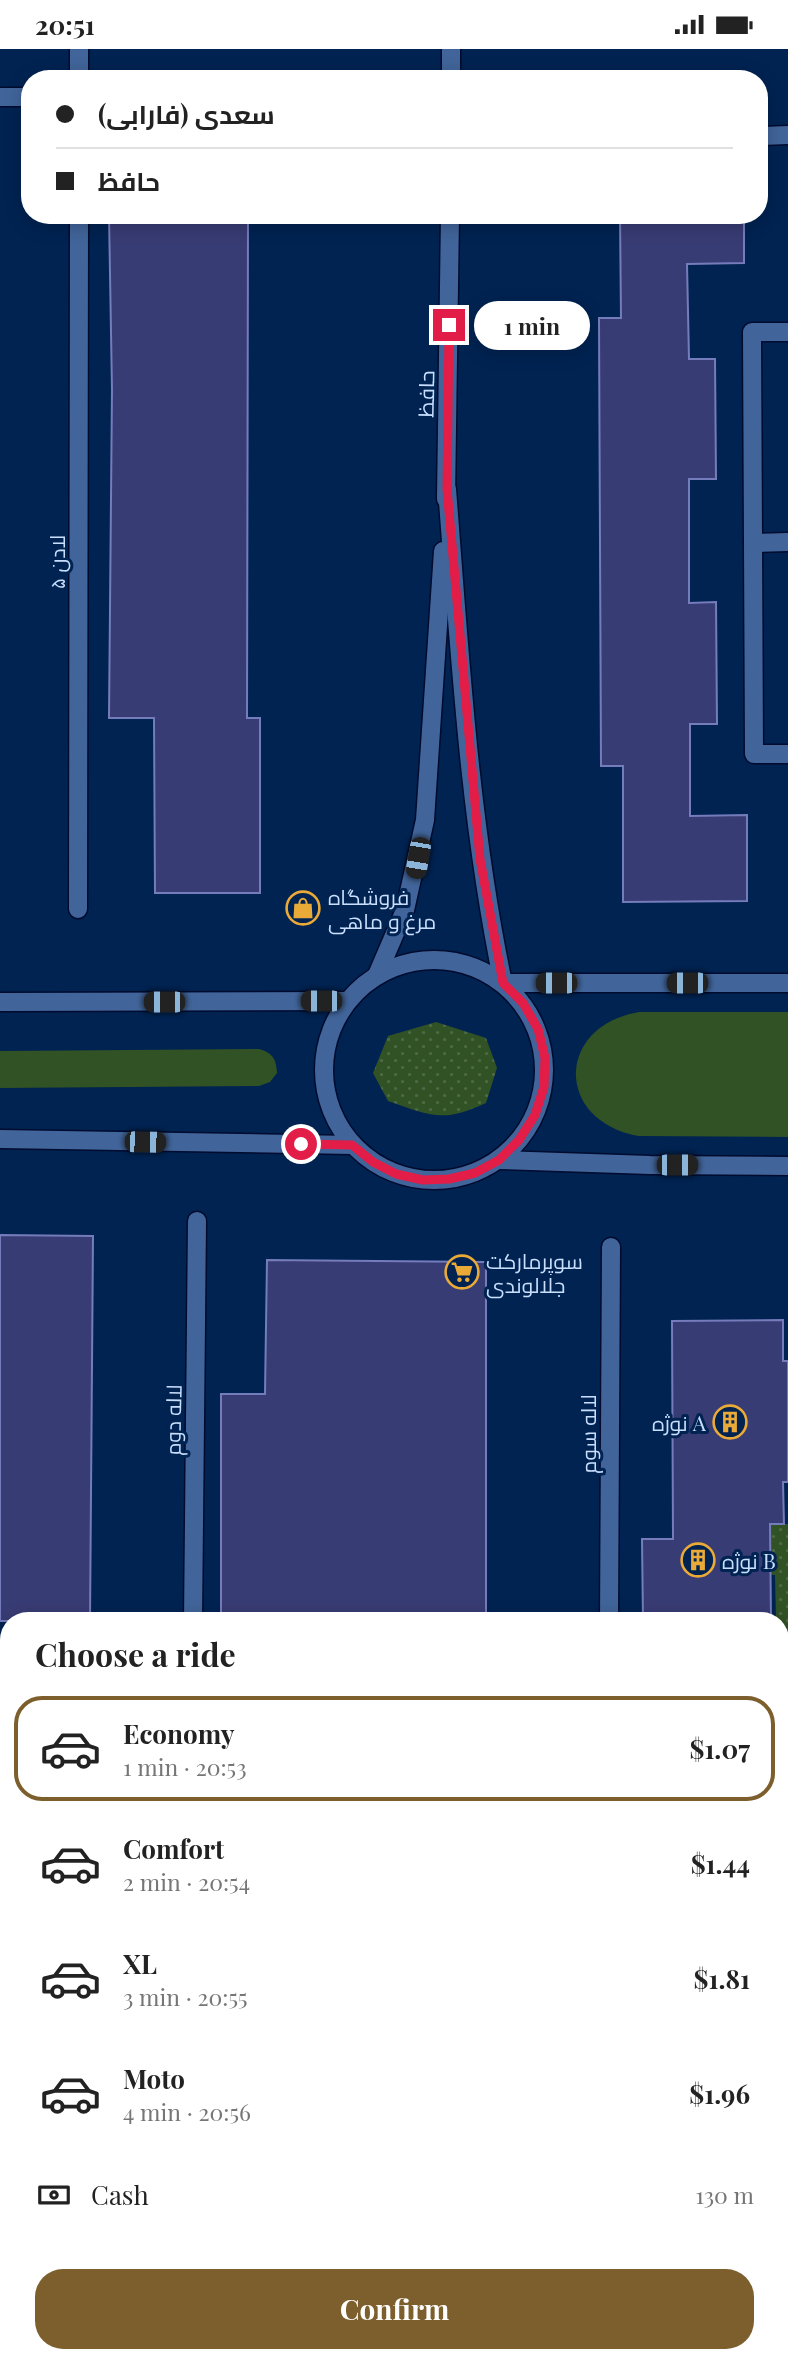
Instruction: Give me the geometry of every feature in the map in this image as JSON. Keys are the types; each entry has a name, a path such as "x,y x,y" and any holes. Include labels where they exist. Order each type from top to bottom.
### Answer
{"street":[{"path":"79,49 79,70"},
{"path":"451,49 451,70"},
{"path":"0,97 21,97"},
{"path":"768,136 788,135"},
{"name":"لادن ۵","path":"78,909 79,224"},
{"name":"حافظ","path":"447,489 450,224"},
{"path":"788,331 752,332 754,754 788,754"},
{"path":"377,975 405,910 425,820 447,489"},
{"path":"447,489 472,793 485,897 503,983"},
{"path":"753,543 788,543"},
{"path":"447,960 476,967 503,983 523,1003 538,1029 545,1058 544,1087 535,1115 519,1140 499,1160 462,1176 423,1180 396,1174 373,1162 352,1145 328,1100 324,1073 326,1047 334,1023 348,1001 377,975 416,961 447,960"},
{"path":"503,983 788,983"},
{"path":"0,1002 348,1001"},
{"path":"0,1139 352,1145"},
{"path":"499,1160 650,1165 788,1165"},
{"name":"لاله دوم","path":"193,1612 197,1221"},
{"name":"لاله سوم","path":"609,1612 611,1247"}],"green space":[{"path":"639,1012 788,1012 788,1137 638,1136 611,1127 591,1112 580,1093 576,1073 580,1053 592,1035 612,1021"},
{"path":"436,1022 486,1038 497,1068 486,1103 459,1113 437,1115 388,1101 373,1073 388,1036"},
{"path":"259,1049 273,1057 277,1073 270,1082 259,1086 0,1088 0,1051"},
{"path":"760,1524 788,1524 788,1612 776,1612 775,1575 759,1574"}],"building":[{"path":"109,224 248,224 247,718 260,718 260,893 155,893 154,718 109,718 112,390"},
{"path":"620,224 744,224 744,263 687,264 689,359 715,359 716,479 689,479 689,603 716,602 717,724 690,724 690,816 747,815 747,901 623,902 623,766 601,766 599,318 621,318"},
{"path":"0,1235 93,1236 90,1612 0,1612"},
{"path":"267,1260 486,1262 486,1612 221,1612 221,1394 265,1394"},
{"name":"نوژه A","path":"783,1320 783,1361 788,1361 788,1482 783,1482 784,1524 770,1524 771,1612 643,1612 642,1539 673,1539 672,1321"}],"place":[{"name":"فروشگاه مرغ و ماهی","path":"303,908"},
{"name":"سوپرمارکت جلالوندی","path":"462,1272"},
{"name":"نوژه A","path":"730,1422"},
{"name":"نوژه B","path":"698,1560"}],"route":[{"path":"301,1144 352,1145 373,1162 396,1174 423,1180 449,1179 475,1173 499,1160 519,1140 535,1115 544,1087 545,1058 538,1029 523,1003 503,983 480,859 472,793 447,489 449,325"}]}
